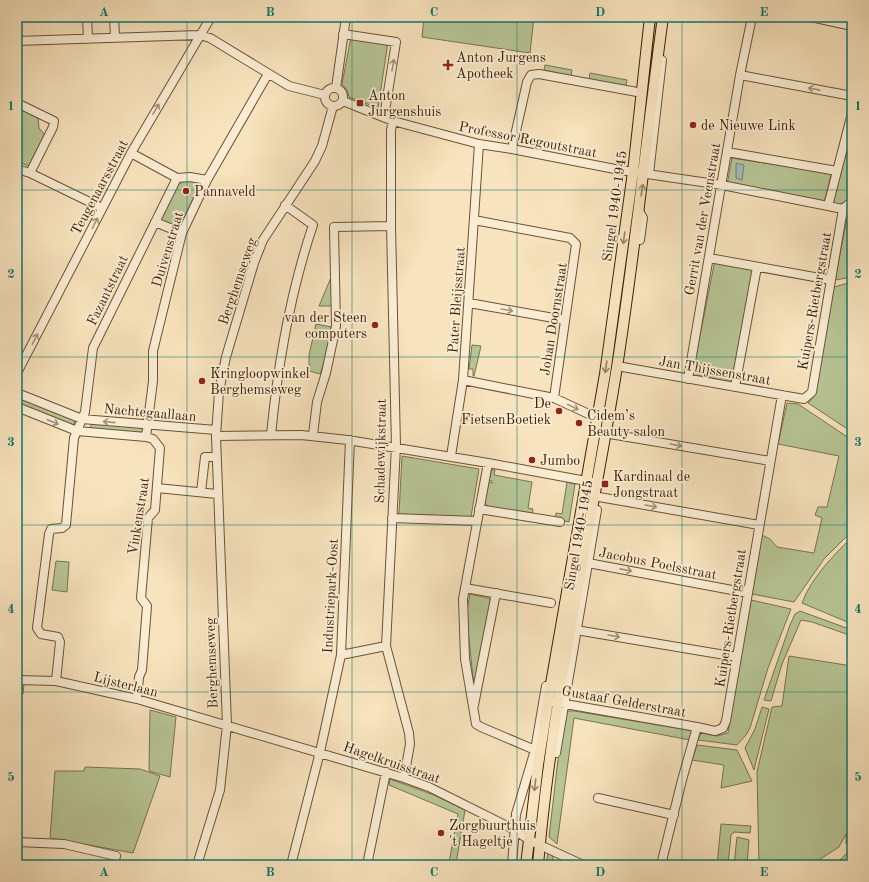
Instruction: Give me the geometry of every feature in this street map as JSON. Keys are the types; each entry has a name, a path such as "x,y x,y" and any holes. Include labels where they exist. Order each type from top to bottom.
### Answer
{"main road":[{"name":"Singel 1940-1945","path":"538,865 561,703 600,400 633,172 650,17"},
{"name":"Singel 1940-1945","path":"526,865 548,701 589,481 619,367 639,211 646,174 663,17"}],"street":[{"path":"87,17 88,39"},
{"path":"114,17 116,37"},
{"name":"Teugenaarsstraat","path":"17,373 131,153 199,35 211,17"},
{"path":"336,88 346,17"},
{"name":"Singel 1940-1945","path":"637,133 634,124 646,17"},
{"name":"Singel 1940-1945","path":"646,174 667,17"},
{"name":"Gerrit van der Veenstraat","path":"688,379 740,75 752,17"},
{"path":"811,17 852,26"},
{"path":"343,34 396,42 384,117"},
{"path":"17,41 199,35 210,38 289,86 325,95"},
{"name":"Duivenstraat","path":"146,437 153,381 153,351 182,233 207,180 268,74"},
{"path":"512,149 527,82 531,75 539,74 637,92"},
{"path":"740,75 852,96"},
{"path":"336,88 342,93 343,101 337,106 333,106 326,103 325,95 329,89 336,88"},
{"name":"Professor Regoutstraat","path":"343,101 393,121 479,144 633,172 722,186 843,210"},
{"path":"17,103 54,121 53,127 30,173"},
{"name":"Berghemseweg","path":"197,865 220,790 227,725 216,457 219,392 226,357 254,263 263,240 315,161 322,146 333,106"},
{"path":"828,206 852,113"},
{"name":"Schadewijkstraat","path":"393,121 391,130 391,226 396,446 386,646 409,733 410,744 404,778"},
{"name":"Pater Bleijsstraat","path":"451,456 464,380 479,144"},
{"path":"727,152 837,171"},
{"path":"131,153 177,178 207,180"},
{"path":"17,169 30,173 102,208"},
{"name":"Fazantstraat","path":"82,419 85,412 93,348 177,178"},
{"path":"843,210 852,201"},
{"path":"271,435 275,386 291,299 313,225 285,205"},
{"name":"Kuipers-Rietbergstraat","path":"808,396 812,392 843,210"},
{"name":"Johan Doornstraat","path":"474,220 570,238 576,244 554,398"},
{"path":"155,222 182,233"},
{"path":"313,436 317,402 326,372 336,326 334,227 391,226"},
{"path":"709,258 831,280"},
{"path":"735,387 757,267"},
{"path":"469,303 566,320"},
{"name":"Singel 1940-1945","path":"561,703 588,563 610,434 619,367"},
{"name":"Jan Thijssenstraat","path":"619,367 804,399 808,396"},
{"path":"464,380 554,398 593,416"},
{"name":"Nachtegaallaan","path":"17,393 82,419 216,433"},
{"name":"Kuipers-Rietbergstraat","path":"697,727 715,731 723,728 726,721 782,395"},
{"name":"Singel 1940-1945","path":"512,865 513,829 535,750 589,481 595,404 600,400"},
{"name":"Nachtegaallaan","path":"17,407 77,431 146,437"},
{"name":"Nachtegaallaan","path":"77,431 82,419"},
{"path":"56,681 60,642 58,637 41,634 37,628 49,534 51,529 62,528 66,525 74,438 77,431"},
{"path":"216,433 313,436 350,440 396,446 589,481"},
{"path":"610,434 770,461"},
{"name":"Vinkenstraat","path":"138,699 147,606 141,598 148,518 154,510 160,448 153,439 146,437"},
{"name":"Industriepark-Oost","path":"291,865 320,752 341,654 350,440"},
{"path":"201,492 205,457 216,457"},
{"path":"488,462 465,588 463,610 465,659 473,710 476,724 535,750"},
{"path":"157,488 217,494"},
{"path":"599,497 759,525"},
{"path":"479,509 560,522"},
{"path":"392,518 477,521"},
{"name":"Jacobus Poelsstraat","path":"588,563 748,593"},
{"path":"465,588 551,603"},
{"path":"473,710 496,593"},
{"path":"576,630 737,657"},
{"path":"341,654 386,646"},
{"name":"Lijsterlaan","path":"17,680 56,681 138,699 227,725"},
{"name":"Gustaaf Gelderstraat","path":"548,701 697,727"},
{"name":"Hagelkruisstraat","path":"227,725 386,772 429,787 513,829 529,840 583,865"},
{"path":"661,865 697,727"},
{"path":"367,865 386,772"},
{"path":"598,798 674,815"},
{"path":"17,842 64,844 116,856 114,865"},
{"name":"Singel 1940-1945","path":"542,845 543,865"}],"green space":[{"path":"424,17 534,17 530,53 422,37"},
{"path":"653,17 661,17 644,155 638,155"},
{"path":"351,37 388,42 378,108 349,97 347,90 342,84"},
{"path":"545,65 572,70 571,76 544,70"},
{"path":"590,73 627,80 626,86 589,79"},
{"path":"17,107 38,118 39,128 45,135 30,166 17,162"},
{"path":"852,129 852,208 833,202"},
{"path":"732,158 829,173 831,175 825,199 823,202 727,185"},
{"path":"184,181 197,181 199,186 179,228 160,221 177,185"},
{"path":"848,213 852,215 852,277 835,280"},
{"path":"715,260 754,268 733,383 692,376"},
{"path":"332,275 333,306 319,306"},
{"path":"852,282 852,432 808,403 814,396 834,287"},
{"path":"316,324 331,327 327,354 320,374 309,371 309,355"},
{"path":"472,345 481,346 474,376 473,369 469,369"},
{"path":"17,396 75,420 73,427 17,404"},
{"path":"787,403 798,404 852,440 852,531 824,559 794,602 752,594 762,535 770,539 777,547 814,553 822,518 815,515 818,507 827,507 839,456 778,444"},
{"path":"92,424 143,428 144,430 142,434 88,430"},
{"path":"402,456 479,469 471,517 399,514"},
{"path":"492,470 495,470 494,475 532,482 528,508 533,509 532,515 488,508 485,502 488,482 492,483 492,481 489,480"},
{"path":"567,482 575,484 569,522 555,519 556,513 562,514"},
{"path":"852,537 852,624 802,603 817,576"},
{"path":"56,561 69,562 67,592 52,590"},
{"path":"470,594 492,599 475,697 467,620 465,620"},
{"path":"751,600 791,609 768,668 750,728 737,745 698,740 701,733 717,736 728,733"},
{"path":"800,611 852,630 852,636 812,622 801,620 782,664 771,701 764,700 790,625 795,614"},
{"path":"789,656 852,666 852,804 850,827 847,831 851,829 852,825 852,837 846,844 846,834 839,847 811,865 759,865 757,772 772,707 782,706"},
{"path":"17,684 24,684 23,694 18,694 18,701"},
{"path":"762,707 769,709 754,770 745,748 755,729"},
{"path":"150,710 176,717 170,777 149,771"},
{"path":"569,711 694,731 690,740 574,718 557,844 549,837 560,742 566,713"},
{"path":"697,745 737,750 752,781 721,788 724,765 692,760"},
{"path":"85,767 140,769 160,776 133,853 50,838 55,771 84,771"},
{"path":"390,779 434,795 465,810 456,864 449,862 458,814 389,785"},
{"path":"721,824 751,826 750,833 734,832 731,835 728,865 717,865"},
{"path":"737,837 749,840 747,865 734,865"},
{"path":"852,848 852,865 835,865"},
{"path":"548,852 553,857 553,865 546,865"}],"water":[{"path":"736,163 744,165 742,180 736,178"}],"place":[{"name":"Anton Jurgens Apotheek","path":"448,65"},
{"name":"Anton Jurgenshuis","path":"360,103"},
{"name":"de Nieuwe Link","path":"693,125"},
{"name":"Pannaveld","path":"186,191"},
{"name":"van der Steen computers","path":"375,325"},
{"name":"Kringloopwinkel Berghemseweg","path":"202,381"},
{"name":"De FietsenBoetiek","path":"559,411"},
{"name":"Cidem’s Beauty salon","path":"579,423"},
{"name":"Jumbo","path":"532,460"},
{"name":"Kardinaal de Jongstraat","path":"605,484"},
{"name":"Zorgbuurthuis 't Hageltje","path":"441,833"}]}
